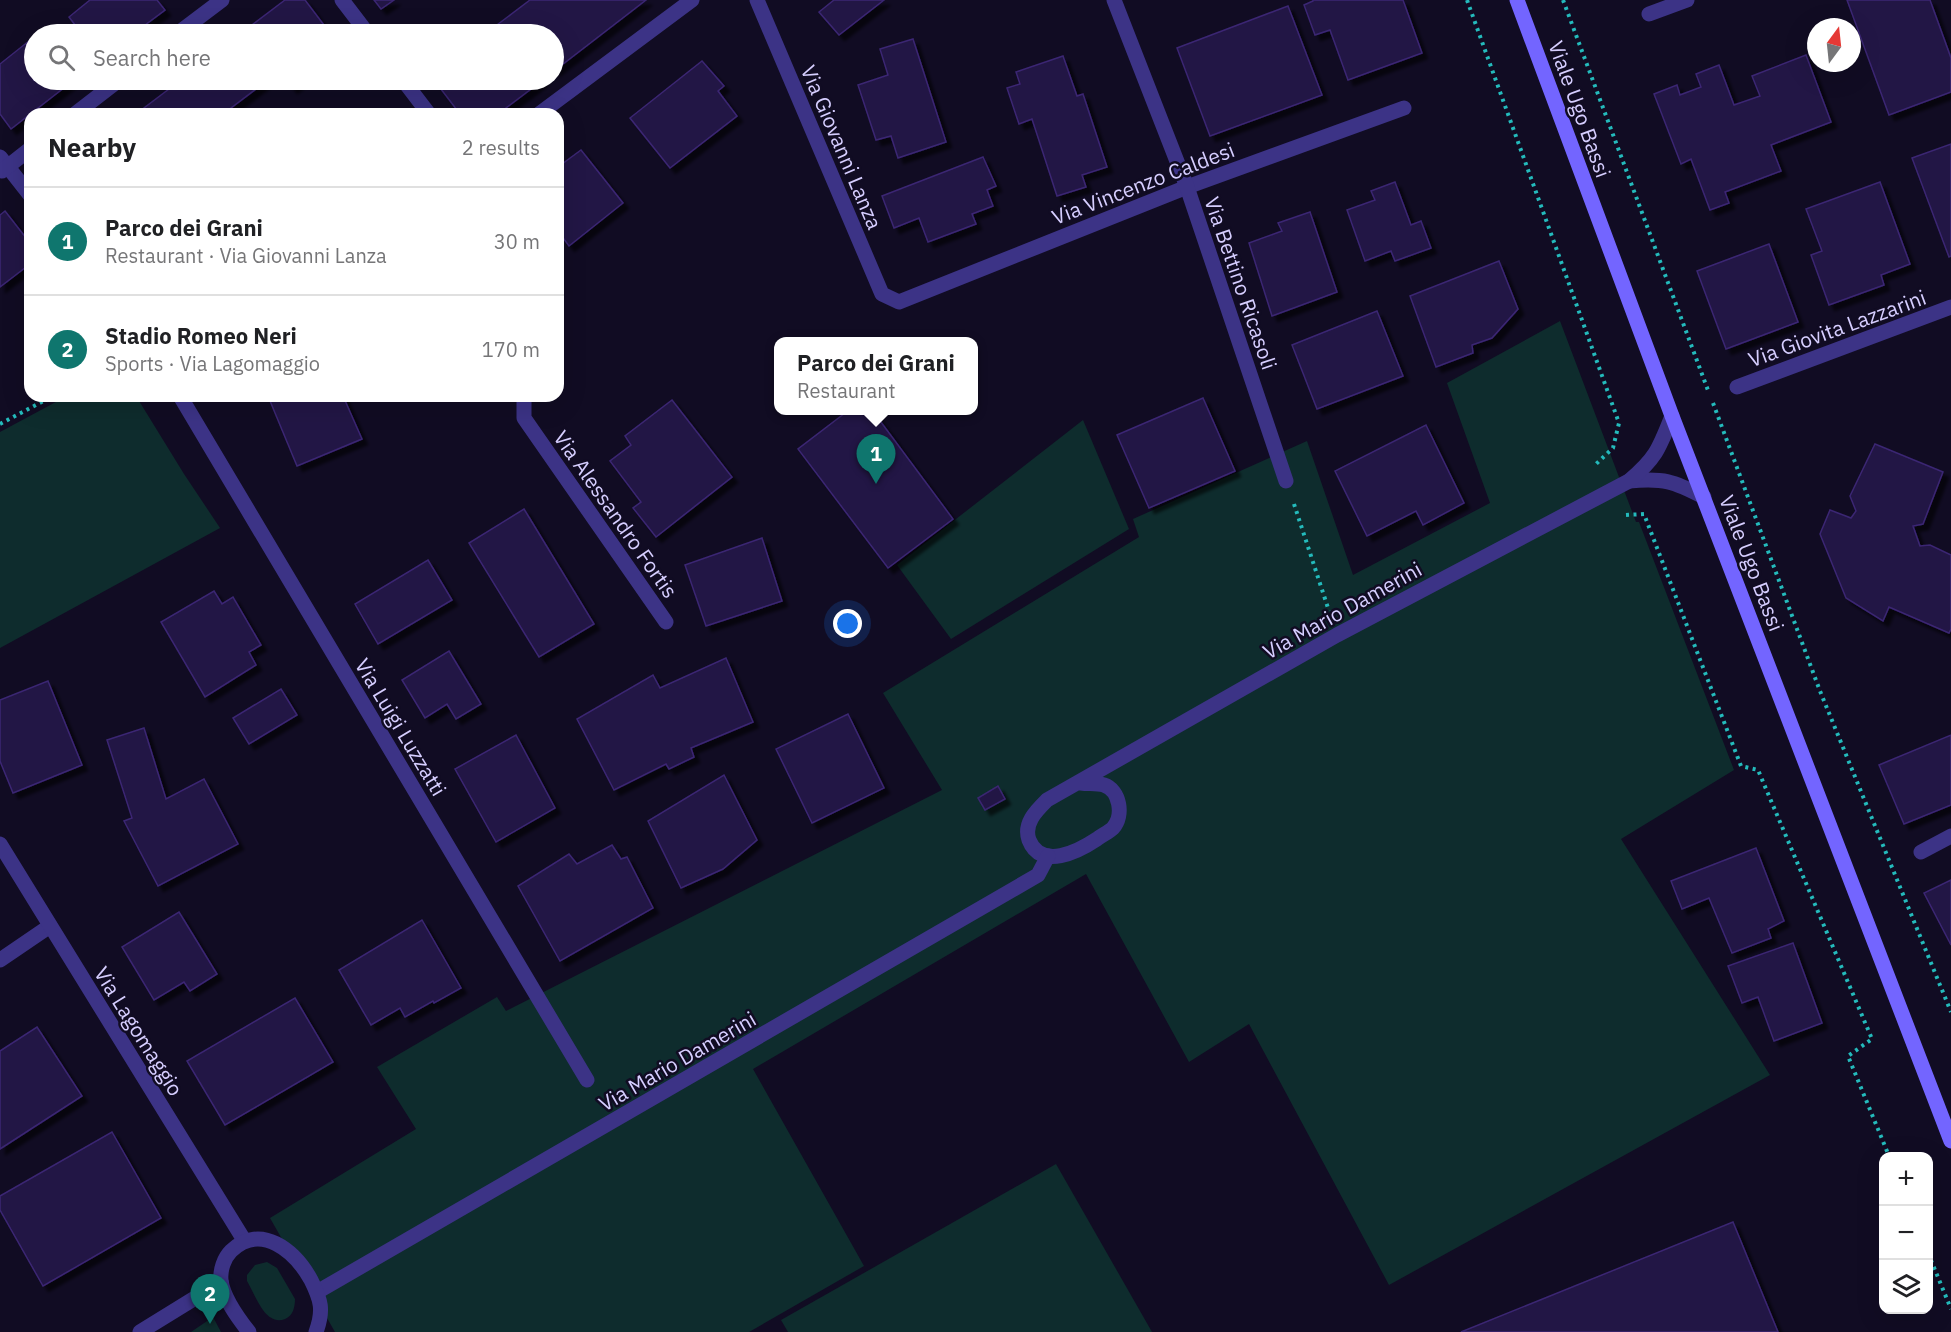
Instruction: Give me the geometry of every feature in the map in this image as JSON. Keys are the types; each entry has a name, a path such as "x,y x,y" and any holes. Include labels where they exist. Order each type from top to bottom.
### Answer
{"main road":[{"name":"Viale Ugo Bassi","path":"1517,0 1672,416 1951,1141"}],"street":[{"path":"190,24 222,0"},
{"path":"342,0 360,24"},
{"path":"547,108 692,0"},
{"name":"Via Giovanni Lanza","path":"757,0 882,294 899,302"},
{"name":"Via Bettino Ricasoli","path":"1114,0 1187,187 1286,481"},
{"path":"1649,14 1687,0"},
{"path":"83,108 106,90"},
{"path":"411,90 424,108"},
{"name":"Via Vincenzo Caldesi","path":"899,302 1187,187 1404,108"},
{"path":"24,153 3,165 24,188"},
{"name":"Via Giovita Lazzarini","path":"1737,387 1951,307"},
{"name":"Via Luigi Luzzatti","path":"184,402 587,1080"},
{"name":"Via Alessandro Fortis","path":"524,402 524,418 666,622"},
{"name":"Via Mario Damerini","path":"317,1292 1038,876 1048,856 1035,849 1028,839 1028,828 1032,814 1047,800 1337,635 1629,480 1649,464 1661,446 1672,416"},
{"name":"Via Mario Damerini","path":"1629,480 1654,479 1678,483 1704,497"},
{"path":"1048,856 1064,856 1113,828 1120,809 1115,793 1105,785 1080,783"},
{"path":"1921,852 1951,836"},
{"name":"Via Lagomaggio","path":"0,844 244,1240"},
{"path":"0,960 50,926"},
{"path":"249,1332 239,1319 221,1282 221,1269 229,1253 244,1240 262,1239 287,1249 304,1267 317,1292 322,1314 316,1332"},
{"path":"141,1332 221,1282"}],"path":[{"path":"1467,0 1619,423 1613,447 1595,465"},
{"path":"1563,0 1820,691 1951,1012"},
{"path":"0,424 42,402"},
{"path":"1286,481 1337,635"},
{"path":"1617,515 1644,514 1741,766 1758,770 1768,792 1872,1039 1848,1056 1887,1152"},
{"path":"1932,1260 1951,1309"}],"green space":[{"path":"1560,321 1734,770 1621,839 1770,1075 1389,1285 1249,1024 1189,1062 1086,874 753,1069 864,1266 749,1332 335,1332 270,1218 416,1129 377,1067 497,997 506,1011 942,790 883,693 1139,537 1133,519 1307,441 1353,575 1490,503 1447,383"},
{"path":"56,402 140,402 220,528 0,648 0,432"},
{"path":"1083,420 1129,529 951,639 897,565"},
{"path":"1056,1164 1152,1332 788,1332 781,1320"},
{"path":"267,1262 277,1268 295,1299 293,1311 285,1319 278,1320 266,1314 247,1281 247,1275 255,1265"},
{"path":"213,1317 221,1332 191,1332"}],"building":[{"path":"90,0 157,0 165,10 146,24 74,24 69,17"},
{"path":"285,0 305,0 323,24 253,24"},
{"path":"374,0 394,0 381,9"},
{"path":"530,0 646,0 564,63 564,24 498,24"},
{"path":"834,0 884,0 839,35 819,12"},
{"path":"1313,0 1403,0 1422,53 1348,80 1330,30 1315,35 1304,5"},
{"path":"1847,0 1930,0 1951,58 1951,92 1889,115 1861,38 1861,18 1854,18"},
{"path":"1288,6 1322,95 1210,136 1177,48"},
{"path":"913,39 946,142 898,158 891,136 876,140 858,85 888,75 880,49"},
{"path":"24,45 24,90 61,90 38,108 24,108 24,119 11,129 0,114 0,64"},
{"path":"1806,55 1807,72 1812,72 1831,122 1771,145 1781,171 1725,192 1729,203 1710,210 1691,159 1681,164 1654,94 1677,85 1680,95 1701,87 1696,74 1719,65 1734,105 1760,96 1752,76"},
{"path":"1063,56 1077,96 1083,94 1107,167 1082,175 1086,187 1057,196 1032,119 1019,124 1007,88 1020,84 1016,72"},
{"path":"702,61 724,86 718,91 737,116 670,168 630,118"},
{"path":"168,90 255,90 231,108 144,108"},
{"path":"442,90 530,90 506,108 455,108"},
{"path":"1951,144 1951,256 1949,257 1912,158"},
{"path":"581,150 623,203 569,246 564,239 564,163"},
{"path":"983,157 996,186 987,190 993,206 972,214 976,224 928,242 919,218 894,228 882,196"},
{"path":"1395,182 1411,225 1421,221 1431,248 1395,261 1391,251 1365,261 1347,210 1375,200 1371,191"},
{"path":"1880,182 1910,264 1881,275 1884,285 1829,305 1811,255 1822,251 1806,209"},
{"path":"5,211 24,235 24,269 0,287 0,215"},
{"path":"1310,212 1337,292 1272,316 1249,243 1282,231 1278,223"},
{"path":"1769,244 1798,322 1726,349 1697,271"},
{"path":"1499,261 1518,309 1492,338 1472,345 1473,353 1436,367 1410,296"},
{"path":"1377,311 1403,376 1317,409 1292,345"},
{"path":"1203,398 1235,471 1149,508 1117,435"},
{"path":"672,400 732,477 656,537 633,508 641,502 610,461 631,445 625,436"},
{"path":"270,402 346,402 362,439 297,466"},
{"path":"842,415 876,415 953,519 888,568 798,449"},
{"path":"1426,425 1464,503 1423,525 1416,511 1367,536 1335,471"},
{"path":"1875,444 1943,472 1923,524 1913,526 1920,546 1930,545 1951,555 1951,629 1949,633 1889,607 1883,621 1846,598 1820,534 1830,510 1851,518 1856,511 1850,496"},
{"path":"524,509 594,624 539,657 469,543"},
{"path":"762,538 782,601 706,626 685,565"},
{"path":"428,560 452,600 378,644 355,604"},
{"path":"214,591 222,604 233,597 261,645 249,652 256,665 205,697 161,622"},
{"path":"449,651 481,704 456,719 447,704 425,718 402,680"},
{"path":"726,658 753,722 691,748 694,757 669,769 666,764 614,790 577,719 653,675 660,688"},
{"path":"48,681 82,765 13,793 0,761 0,700"},
{"path":"281,689 297,715 249,744 233,718"},
{"path":"848,714 884,788 812,823 776,749"},
{"path":"144,728 166,799 204,779 238,844 158,886 124,821 132,818 107,740"},
{"path":"516,735 555,808 496,842 455,769"},
{"path":"1951,735 1951,805 1904,824 1879,765"},
{"path":"724,775 757,840 723,869 681,888 648,821"},
{"path":"998,786 1005,799 985,810 978,798"},
{"path":"612,845 621,859 627,857 653,908 560,961 518,886 569,854 577,864"},
{"path":"1756,848 1784,921 1768,929 1771,938 1732,953 1709,898 1682,909 1671,881"},
{"path":"1951,880 1951,945 1924,893"},
{"path":"179,912 217,974 190,991 184,982 154,1000 122,947"},
{"path":"422,920 461,988 405,1017 400,1008 371,1025 339,970"},
{"path":"1793,943 1822,1023 1774,1041 1758,997 1742,1003 1728,966"},
{"path":"295,998 333,1062 225,1125 187,1061"},
{"path":"37,1027 82,1096 0,1149 0,1051"},
{"path":"112,1132 161,1218 43,1286 0,1210 0,1196"},
{"path":"1733,1222 1778,1332 1461,1332"}],"place":[{"name":"Parco dei Grani","path":"876,484"},
{"name":"Stadio Romeo Neri","path":"210,1324"}]}
